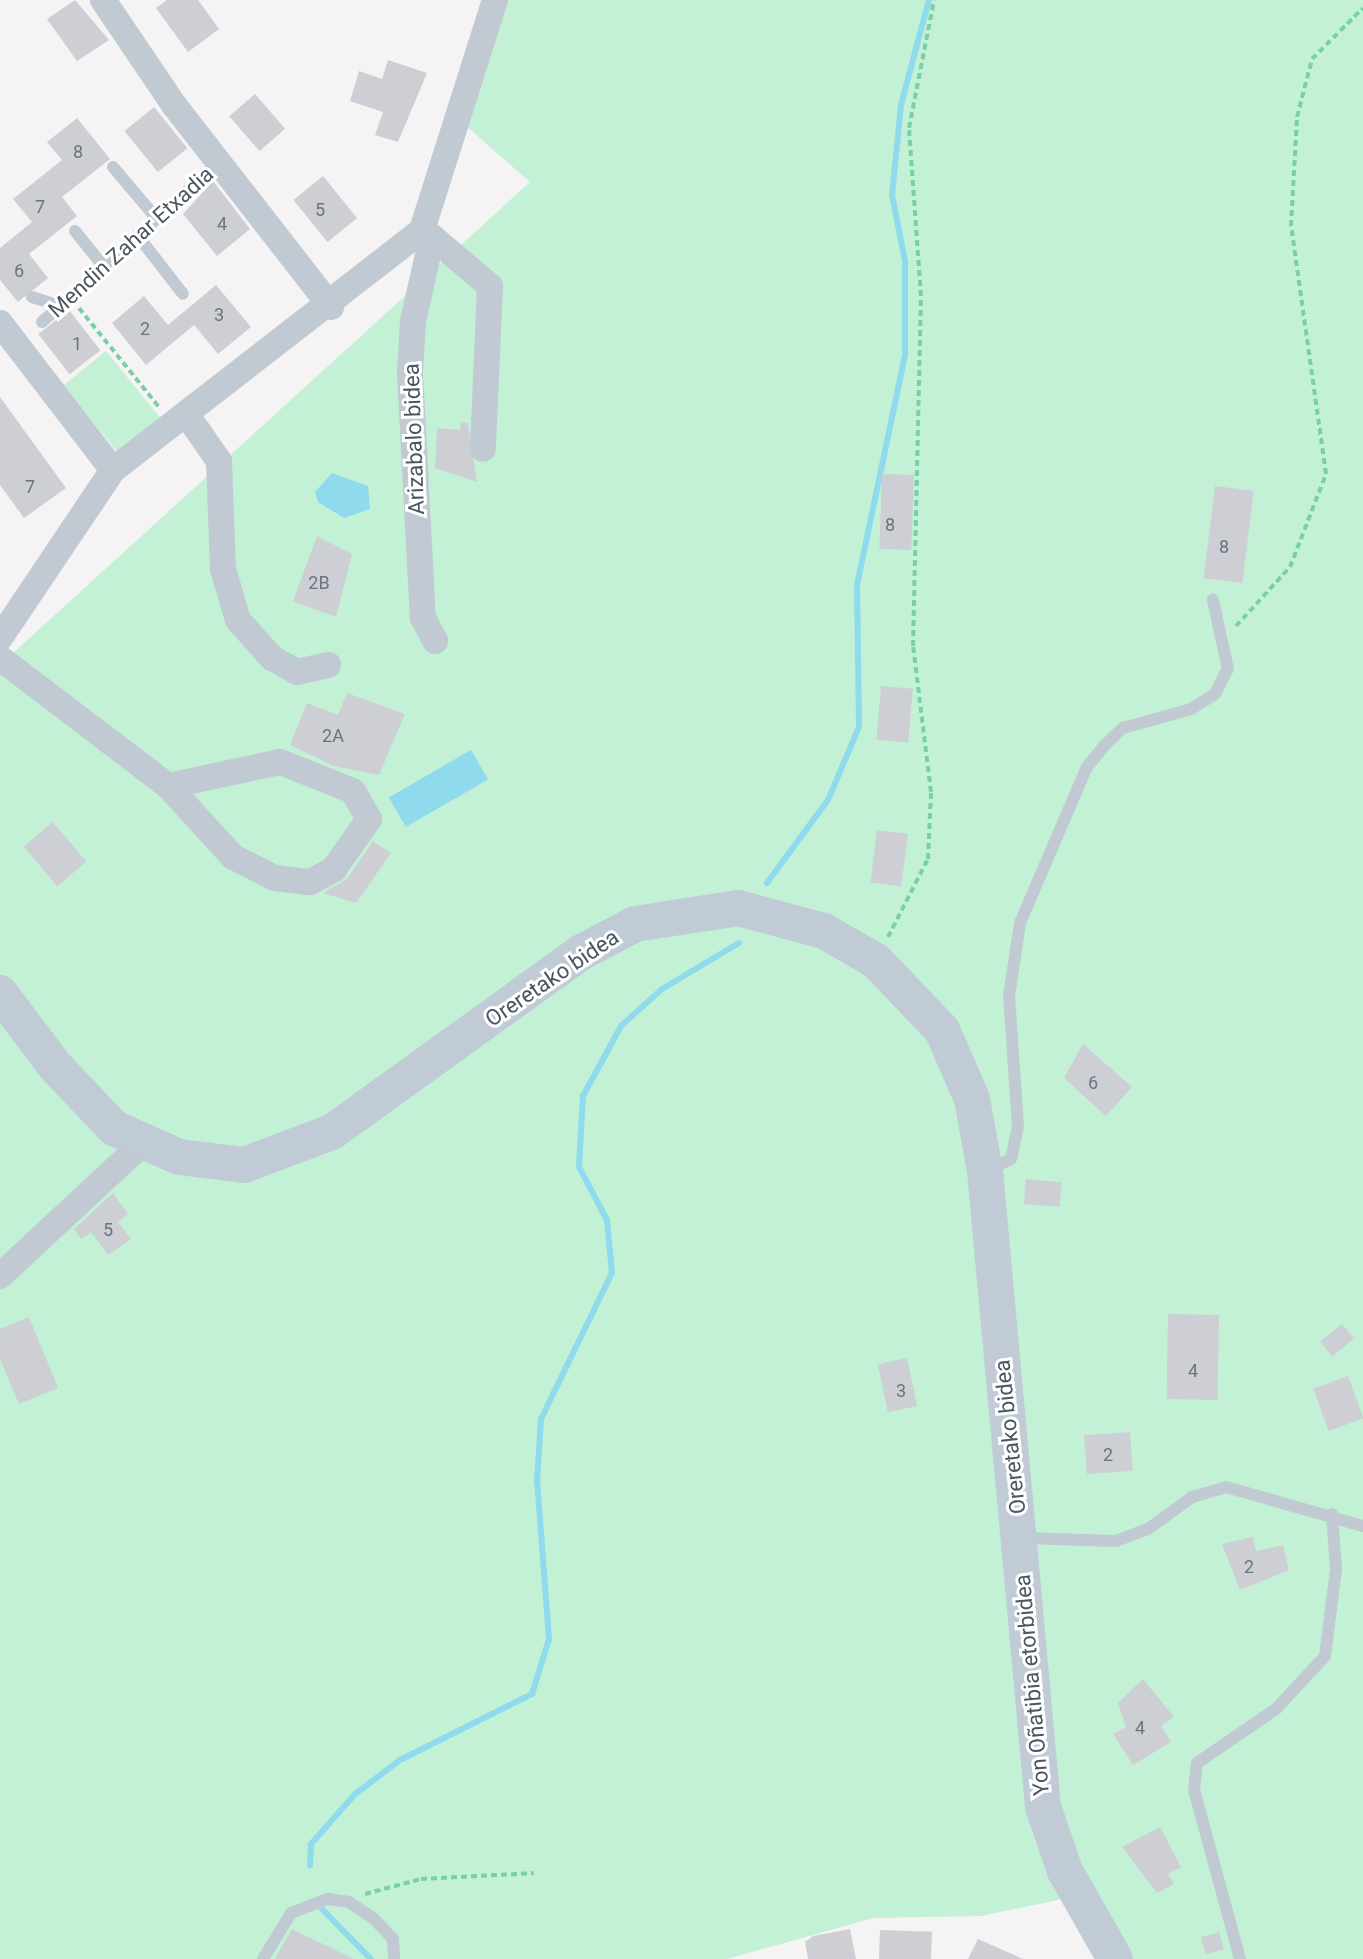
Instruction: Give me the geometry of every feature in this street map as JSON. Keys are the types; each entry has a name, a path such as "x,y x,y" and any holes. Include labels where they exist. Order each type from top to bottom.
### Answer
{"main road":[{"name":"Oreretako bidea","path":"0,993 93,1111 142,1144 216,1164 301,1149 582,952 635,924 738,908 824,931 876,961 942,1030 972,1099 985,1171 1020,1538"},
{"name":"Yon Oñatibia etorbidea","path":"1020,1538 1043,1807 1065,1871 1115,1959"}],"street":[{"name":"Mendin Zahar Etxadia","path":"103,0 220,162 331,307"},
{"name":"Arizabalo bidea","path":"435,641 423,618 410,373 413,321 427,234 495,0"},
{"path":"0,638 113,470 182,423 427,234 490,286 483,449"},
{"path":"0,323 113,470"},
{"path":"182,423 219,461 223,569 238,620 255,643 297,672 328,665"},
{"path":"0,658 168,786 233,857 293,882 334,869 369,819 353,791 280,762 168,786"},
{"path":"0,1276 142,1144"}],"lane":[{"name":"Mendin Zahar Etxadia","path":"42,322 220,162"},
{"path":"113,167 157,219"},
{"path":"75,231 104,267"},
{"path":"138,236 183,294"},
{"path":"32,297 59,306"},
{"path":"985,1171 1011,1159 1018,1127 1009,996 1020,923 1081,781 1123,728 1191,709 1215,694 1228,669 1226,640 1213,600"},
{"path":"1020,1538 1116,1541 1148,1529 1192,1497 1226,1487 1332,1514 1363,1526"},
{"path":"1240,1959 1194,1790 1197,1763 1276,1709 1325,1656 1335,1582 1332,1514"},
{"path":"263,1959 291,1913 328,1899 349,1902 393,1939 394,1958"}],"path":[{"path":"876,961 928,859 931,792 913,646 921,296 909,128 934,0"},
{"path":"1226,640 1290,567 1321,499 1324,453 1291,226 1297,117 1312,59 1363,8"},
{"path":"70,296 182,423"},
{"path":"349,1902 421,1879 534,1873"}],"green space":[{"path":"488,0 1363,0 1363,1959 1115,1959 1068,1898 981,1916 873,1918 727,1959 0,1959 0,665 530,182 448,110"},
{"path":"106,351 161,419 118,453 63,386"}],"water":[{"path":"332,473 368,486 370,509 344,518 318,502 315,492"},
{"path":"471,750 488,779 406,827 389,798"}],"building":[{"path":"75,0 109,40 77,61 47,19"},
{"path":"167,0 198,0 219,29 188,52 156,8"},
{"path":"388,60 427,73 398,142 375,135 383,112 350,101 359,71 382,79"},
{"path":"255,94 285,129 260,151 229,116"},
{"path":"154,107 187,148 158,172 124,131"},
{"path":"77,118 110,159 62,197 77,216 29,254 48,278 18,302 0,280 0,248 32,222 13,199 62,160 47,142"},
{"path":"323,176 357,218 327,242 293,200"},
{"path":"213,181 250,229 217,256 183,214"},
{"path":"216,285 251,327 218,354 194,325 146,365 112,323 144,296 168,325"},
{"path":"69,310 100,350 70,374 38,334"},
{"path":"0,397 66,488 24,518 0,485"},
{"path":"461,422 468,423 477,482 435,468 437,428 460,430"},
{"path":"882,474 914,475 911,550 879,549"},
{"path":"1215,486 1254,491 1242,583 1204,578"},
{"path":"317,536 352,554 336,617 293,601"},
{"path":"881,686 913,689 908,743 876,740"},
{"path":"347,693 405,714 379,775 334,766 290,745 307,703 338,715"},
{"path":"53,822 86,862 57,886 24,846"},
{"path":"877,830 908,834 901,886 871,883"},
{"path":"373,841 391,853 356,903 323,893 347,879"},
{"path":"1083,1044 1132,1087 1106,1116 1064,1078"},
{"path":"1026,1179 1062,1182 1060,1207 1024,1204"},
{"path":"113,1193 128,1214 118,1222 131,1239 108,1255 91,1232 81,1239 74,1229"},
{"path":"1168,1314 1219,1315 1218,1400 1167,1399"},
{"path":"29,1317 58,1388 19,1404 0,1359 0,1329"},
{"path":"1342,1324 1354,1339 1332,1356 1320,1342"},
{"path":"907,1358 917,1406 888,1412 878,1364"},
{"path":"1348,1376 1363,1418 1329,1431 1313,1389"},
{"path":"1130,1432 1133,1471 1087,1474 1084,1435"},
{"path":"1253,1537 1256,1551 1283,1545 1289,1570 1240,1590 1222,1544"},
{"path":"1143,1679 1174,1717 1161,1726 1171,1742 1133,1765 1113,1734 1126,1727 1118,1703"},
{"path":"1160,1827 1181,1867 1168,1874 1174,1884 1157,1893 1122,1847"},
{"path":"292,1929 354,1959 275,1959"},
{"path":"850,1929 856,1959 808,1959 805,1942 813,1936"},
{"path":"880,1930 932,1932 931,1959 879,1959"},
{"path":"1219,1932 1224,1949 1206,1955 1201,1937"},
{"path":"978,1939 1023,1959 968,1959"}],"waterway":[{"path":"767,883 828,800 859,727 857,585 905,355 905,261 892,195 901,105 929,0"},
{"path":"310,1865 311,1844 354,1795 400,1760 532,1694 549,1639 537,1481 541,1419 612,1273 607,1220 579,1167 583,1096 621,1026 662,989 739,943"},
{"path":"322,1909 371,1959"}]}
